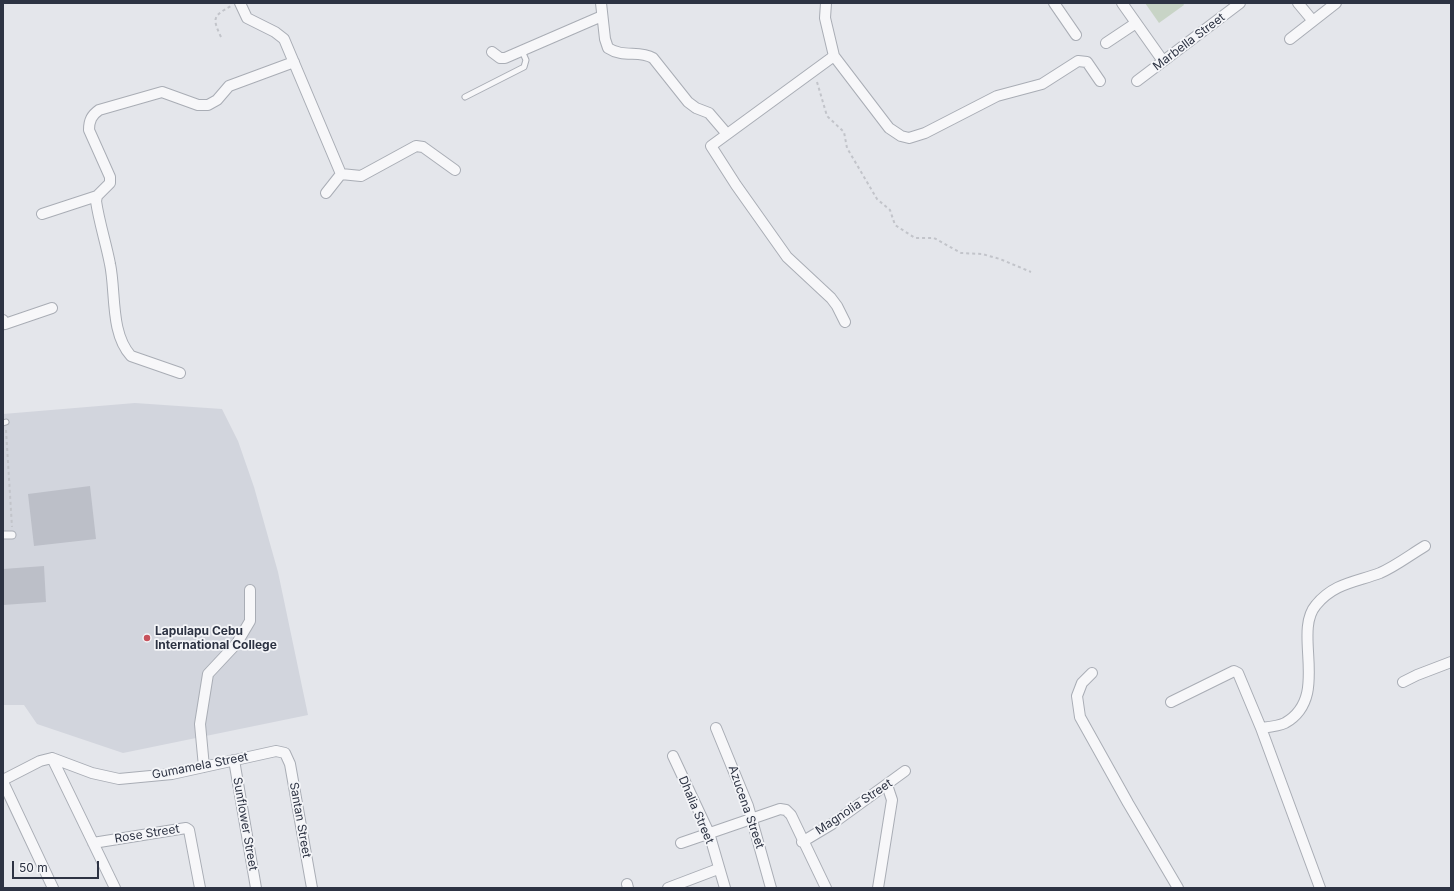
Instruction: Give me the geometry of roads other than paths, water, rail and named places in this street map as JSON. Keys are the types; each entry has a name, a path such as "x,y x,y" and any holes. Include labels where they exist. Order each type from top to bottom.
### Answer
{"street":[{"path":"240,3 247,18 280,35 294,62 341,174"},
{"path":"600,3 605,39 608,48 623,55 644,55 652,58 688,102 696,108 709,112 727,134"},
{"path":"826,3 825,18 834,56 889,128 901,136 909,138 925,133 997,96 1042,84 1078,62 1087,62 1100,81"},
{"path":"1054,3 1076,35"},
{"path":"1122,3 1163,61"},
{"name":"Marbella Street","path":"1137,81 1240,3"},
{"path":"1298,3 1312,21"},
{"path":"1290,39 1336,3"},
{"path":"492,52 500,58 505,58 602,16"},
{"path":"1106,43 1136,23"},
{"path":"834,56 711,146 723,166 787,257 831,298 845,322"},
{"path":"42,214 97,196 110,183 110,177 89,130 89,122 93,115 99,110 162,92 198,105 208,105 217,100 229,86 294,62"},
{"path":"341,174 361,176 416,146 423,147 455,170"},
{"path":"326,193 341,174"},
{"path":"97,196 96,206 110,266 113,302 125,350 137,359 180,373"},
{"path":"3,320 5,324 52,308"},
{"path":"3,535 12,535"},
{"path":"1261,728 1284,724 1298,713 1308,689 1310,666 1309,623 1316,604 1326,595 1350,581 1381,572 1425,546"},
{"path":"204,767 200,724 208,674 237,643 250,621 250,590"},
{"path":"1404,682 1416,675 1451,662"},
{"path":"1171,702 1234,671 1238,673 1261,728 1320,888"},
{"path":"1092,673 1082,683 1077,696 1080,717 1178,888"},
{"name":"Azucena Street","path":"716,728 752,818 772,888"},
{"name":"Gumamela Street","path":"52,758 92,773 119,779 172,774 276,752 285,753"},
{"name":"Santan Street","path":"285,753 290,764 312,888"},
{"name":"Dhalia Street","path":"673,756 709,833 718,869 725,888"},
{"path":"53,888 3,781 40,761 52,758 115,888"},
{"name":"Sunflower Street","path":"234,760 256,888"},
{"name":"Magnolia Street","path":"802,842 887,785 905,771"},
{"path":"878,888 892,800 887,785"},
{"path":"681,843 780,809 786,810 791,815 802,842 826,888"},
{"name":"Rose Street","path":"93,843 186,828 189,830 200,888"},
{"path":"668,888 718,869"}],"lane":[{"path":"465,97 524,67 526,60 522,51"}],"place":[{"name":"Lapulapu Cebu International College","path":"147,638"}]}
